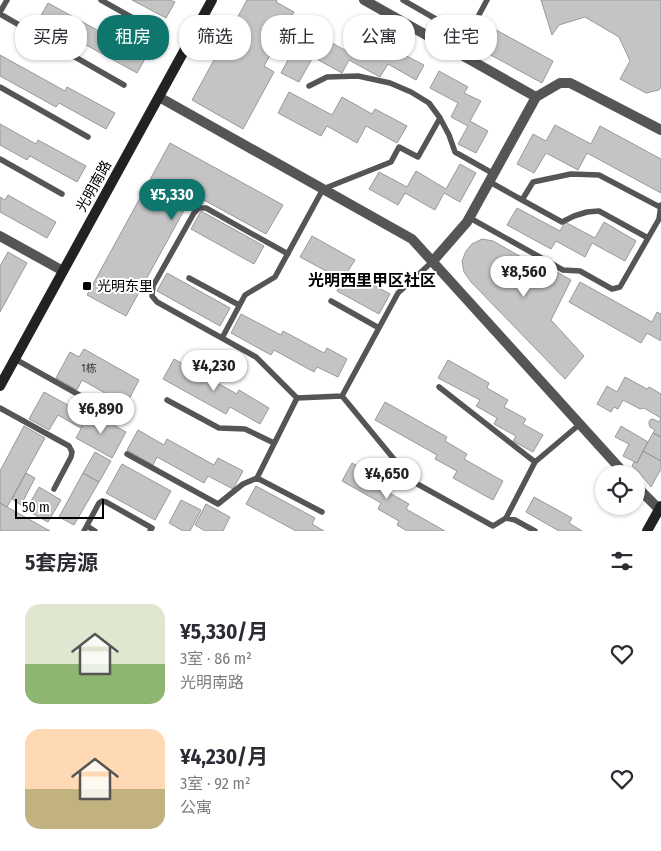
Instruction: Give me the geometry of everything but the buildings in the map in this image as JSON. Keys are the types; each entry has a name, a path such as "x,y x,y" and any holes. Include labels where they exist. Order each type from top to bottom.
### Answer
{"main road":[{"name":"光明南路","path":"0,386 210,1"},
{"path":"647,531 660,509"}],"street":[{"path":"364,0 536,97"},
{"path":"432,261 470,218 536,97 560,83 570,83 661,130"},
{"path":"159,97 412,238 617,465"},
{"path":"0,236 63,271"},
{"path":"645,495 660,509"}],"lane":[{"path":"7,0 0,13 124,85"},
{"path":"101,0 128,15"},
{"path":"403,0 455,30 463,32 473,26 487,0"},
{"path":"309,86 327,77 358,76 390,83 411,92 429,103 440,118 455,152 522,200 562,222 587,212 599,211 648,238"},
{"path":"0,87 88,137"},
{"path":"222,338 245,295 275,277 323,189 391,162 399,147 418,157 440,118"},
{"path":"0,160 62,194"},
{"path":"470,218 563,270 580,271 612,289 620,287 659,219 660,206 599,175 570,174 532,182 522,200"},
{"path":"288,254 206,208 199,208 194,213 153,286 152,296 157,302 256,357 297,398 342,396"},
{"path":"656,226 661,232"},
{"path":"342,396 398,293 432,261"},
{"path":"190,278 239,305"},
{"path":"331,301 379,328"},
{"path":"15,359 124,420"},
{"path":"439,387 535,462"},
{"path":"342,396 412,481 492,526 506,518 535,462 580,424"},
{"path":"127,454 218,504 242,484 257,478 297,398"},
{"path":"167,400 219,428 245,429 274,443"},
{"path":"0,408 68,446 72,452 71,457 54,489"},
{"path":"257,478 322,512"},
{"path":"95,531 85,529 102,501 152,528 150,531"},
{"path":"506,518 516,520 535,531"}],"place":[{"name":"光明东里","path":"87,286"}],"district":[{"name":"光明西里甲区社区","path":"372,280"}]}
